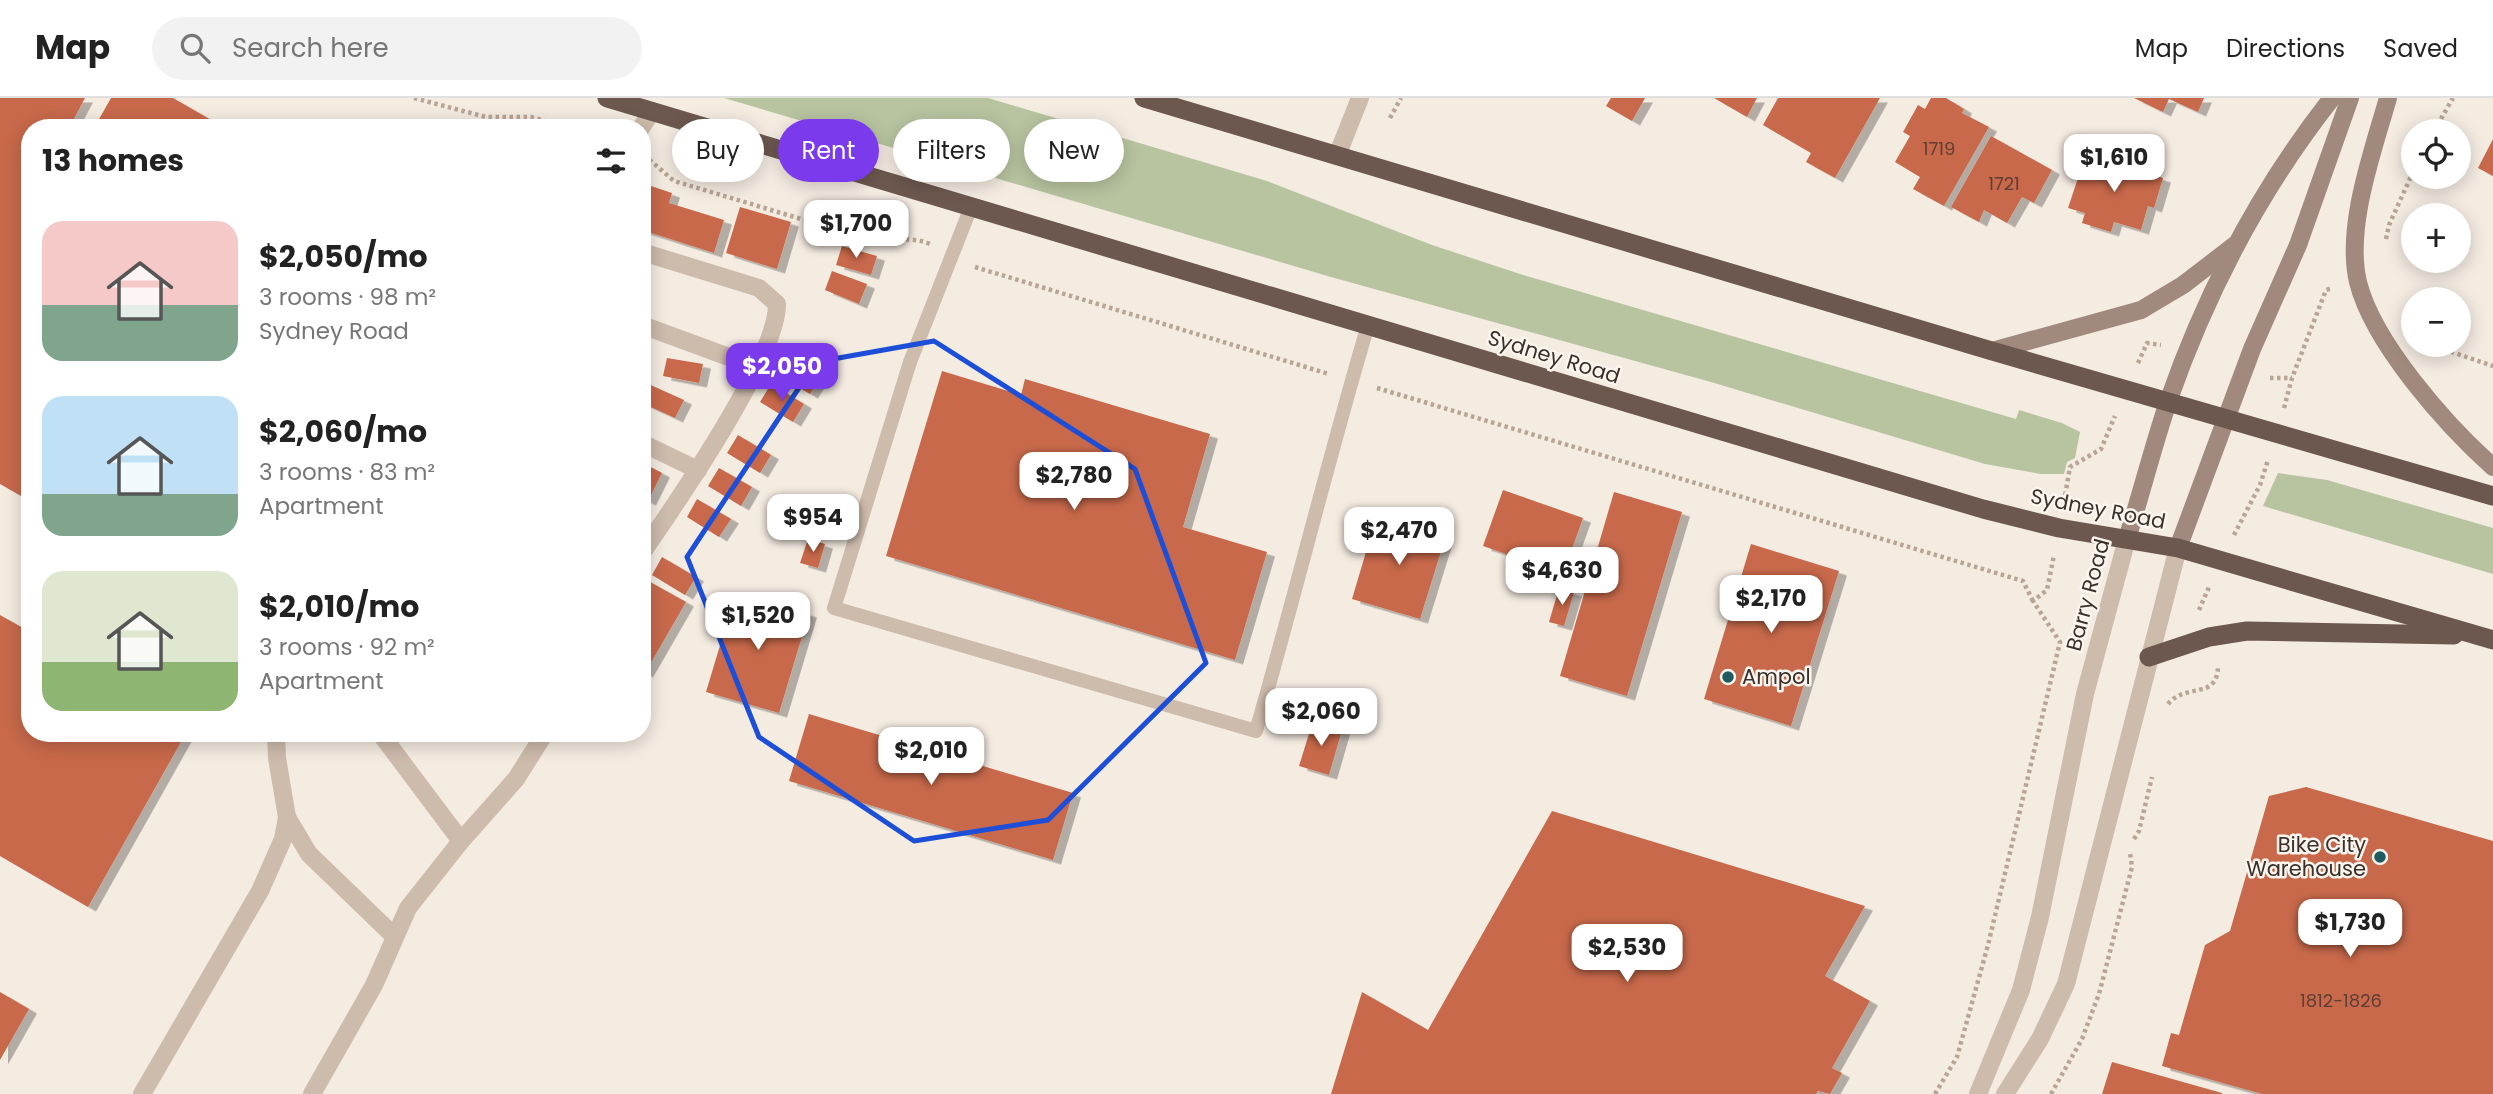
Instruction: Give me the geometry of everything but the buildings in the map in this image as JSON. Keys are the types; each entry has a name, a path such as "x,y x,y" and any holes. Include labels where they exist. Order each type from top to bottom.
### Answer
{"highway":[{"path":"1144,98 1992,351 2493,496"},
{"name":"Sydney Road","path":"614,99 644,119"},
{"name":"Sydney Road","path":"651,121 971,207 1983,509 2059,528 2178,548 2222,559 2486,638"},
{"path":"2149,657 2209,637 2247,631 2486,638"}],"main road":[{"name":"Barry Road","path":"2127,540 2169,401 2214,287 2291,150 2332,98"},
{"path":"2178,548 2252,349 2298,245 2350,98"},
{"path":"2388,98 2361,197 2357,230 2358,281 2369,312 2400,364 2473,449 2493,467"},
{"path":"1992,351 2141,310 2183,285 2240,241"}],"street":[{"path":"1337,156 1360,98"},
{"path":"651,255 759,289 771,296 777,304 777,317 755,367 698,470 651,540"},
{"path":"651,328 755,367"},
{"path":"651,447 698,470"},
{"name":"Barry Road","path":"1978,1094 2021,990 2040,917 2085,694 2127,540"},
{"path":"2005,1094 2040,1039 2066,984 2178,548"},
{"path":"142,1094 260,891 283,839 287,817 276,742"},
{"path":"387,742 461,841"},
{"path":"312,1094 374,985 394,936 425,884 516,779 539,742"},
{"path":"287,817 309,854 394,936"}],"lane":[{"path":"971,207 910,362 834,608 1256,731 1305,562 1317,499 1368,325"}],"path":[{"path":"414,98 486,117 538,119"},
{"path":"1390,118 1401,98"},
{"path":"2441,119 2452,98"},
{"path":"2466,357 2493,366"},
{"path":"2166,716 2169,703 2177,695 2211,687 2217,680 2218,667 2199,608 2260,485 2289,393"},
{"path":"1935,1094 1957,1056 1981,970 2060,642 2033,601 2047,590"},
{"path":"2051,1094 2082,1040 2099,994 2132,867 2129,848 2139,831 2154,767"}],"highlighted area":[{"path":"934,341 1135,469 1206,663 1048,820 914,841 759,737 687,557 816,362"}],"green space":[{"path":"724,98 988,98 1059,119 1024,119 1024,182 1124,182 1124,138 1267,181 1432,245 1520,274 2016,419 2019,410 2062,423 2080,432 2075,458 2067,462 2064,474 2041,474 1985,464 1711,382 1331,277 1009,182 1010,119 893,119 893,148 879,144 879,119 795,119"},
{"path":"2278,473 2327,480 2493,528 2493,574 2263,506"}],"place":[{"name":"Ampol","path":"1728,677"},
{"name":"Bike City Warehouse","path":"2380,857"}]}
